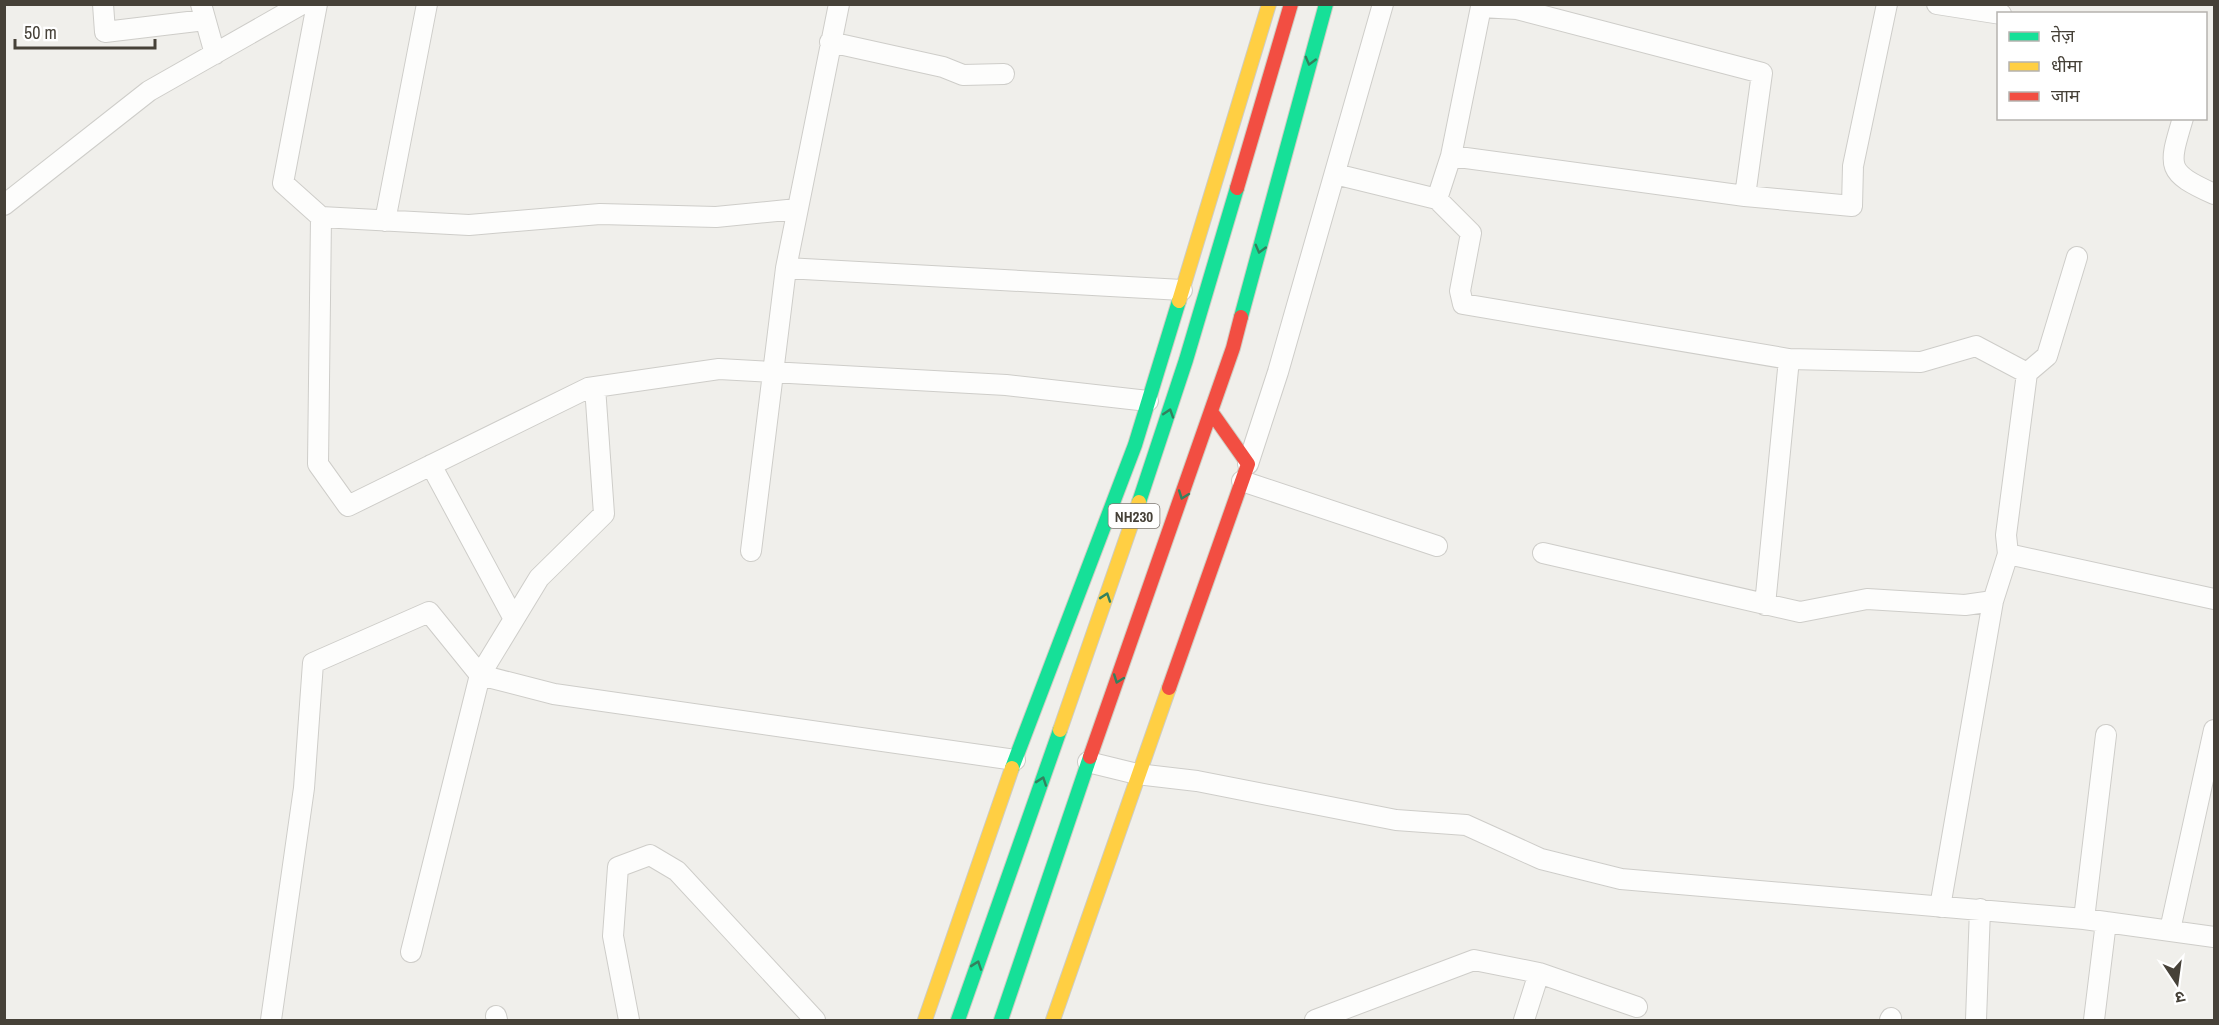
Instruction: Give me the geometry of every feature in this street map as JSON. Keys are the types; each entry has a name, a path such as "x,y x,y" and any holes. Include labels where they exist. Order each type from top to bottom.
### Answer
{"main road":[{"path":"925,1020 991,822 1135,445 1269,4"},
{"name":"NH230","path":"958,1020 1186,360 1291,4"},
{"name":"NH230","path":"1001,1020 1088,762 1233,348 1326,4"},
{"path":"1053,1020 1137,774 1198,611 1245,473 1212,413"},
{"path":"1135,445 1160,439"}],"street":[{"path":"104,4 105,32 203,12 215,54"},
{"path":"4,205 149,91 302,4"},
{"path":"317,4 283,183 321,217 469,225 600,214 716,218 797,209"},
{"path":"385,220 427,4"},
{"path":"751,551 786,268 839,4"},
{"path":"1383,4 1278,372 1245,473 1437,546"},
{"path":"1450,156 1745,196 1852,206 1853,166 1887,4"},
{"path":"1937,4 1997,13"},
{"path":"1437,199 1450,156 1481,7 1517,9 1762,73 1745,196"},
{"path":"830,42 943,67 963,75 1004,74"},
{"path":"2182,120 2171,158 2184,180 2214,194"},
{"path":"1335,174 1437,199 1471,233 1460,291 1463,304 1789,359 1921,362 1976,346 2027,373"},
{"path":"321,217 318,464 348,506 595,387 719,369 1006,385 1149,401"},
{"path":"1940,907 1993,601 2007,554 2006,535 2027,373 2047,356 2077,257"},
{"path":"786,268 1182,290"},
{"path":"1765,605 1789,359"},
{"path":"411,952 480,675 539,578 604,514 595,387"},
{"path":"431,465 514,619"},
{"path":"1543,554 1800,612 1867,599 1965,605 1993,601"},
{"path":"2007,554 2214,599"},
{"path":"272,1020 304,788 314,663 429,612 480,675 554,694 1015,760"},
{"path":"2170,930 2214,730"},
{"path":"2084,919 2106,735"},
{"path":"1088,762 1137,774 1197,781 1396,820 1466,825 1541,859 1621,879 2084,919 2214,937"},
{"path":"628,1020 613,936 618,867 651,855 677,871 815,1020"},
{"path":"1976,1020 1980,909"},
{"path":"2094,1020 2106,922"},
{"path":"1315,1020 1474,960 1539,973 1637,1007"},
{"path":"1524,1020 1539,973"}],"traffic: fast":[{"path":"1241,317 1326,4"},
{"path":"1139,502 1186,360 1237,188"},
{"path":"1012,768 1135,445 1179,301"},
{"path":"958,1020 1060,730"},
{"path":"1001,1020 1090,757"}],"traffic: slow":[{"path":"1179,301 1269,4"},
{"path":"1060,730 1139,502"},
{"path":"1053,1020 1169,688"},
{"path":"925,1020 1012,768"}],"traffic: jam":[{"path":"1237,188 1291,4"},
{"path":"1090,757 1233,348 1241,317"},
{"path":"1169,688 1248,464 1212,413"}]}
